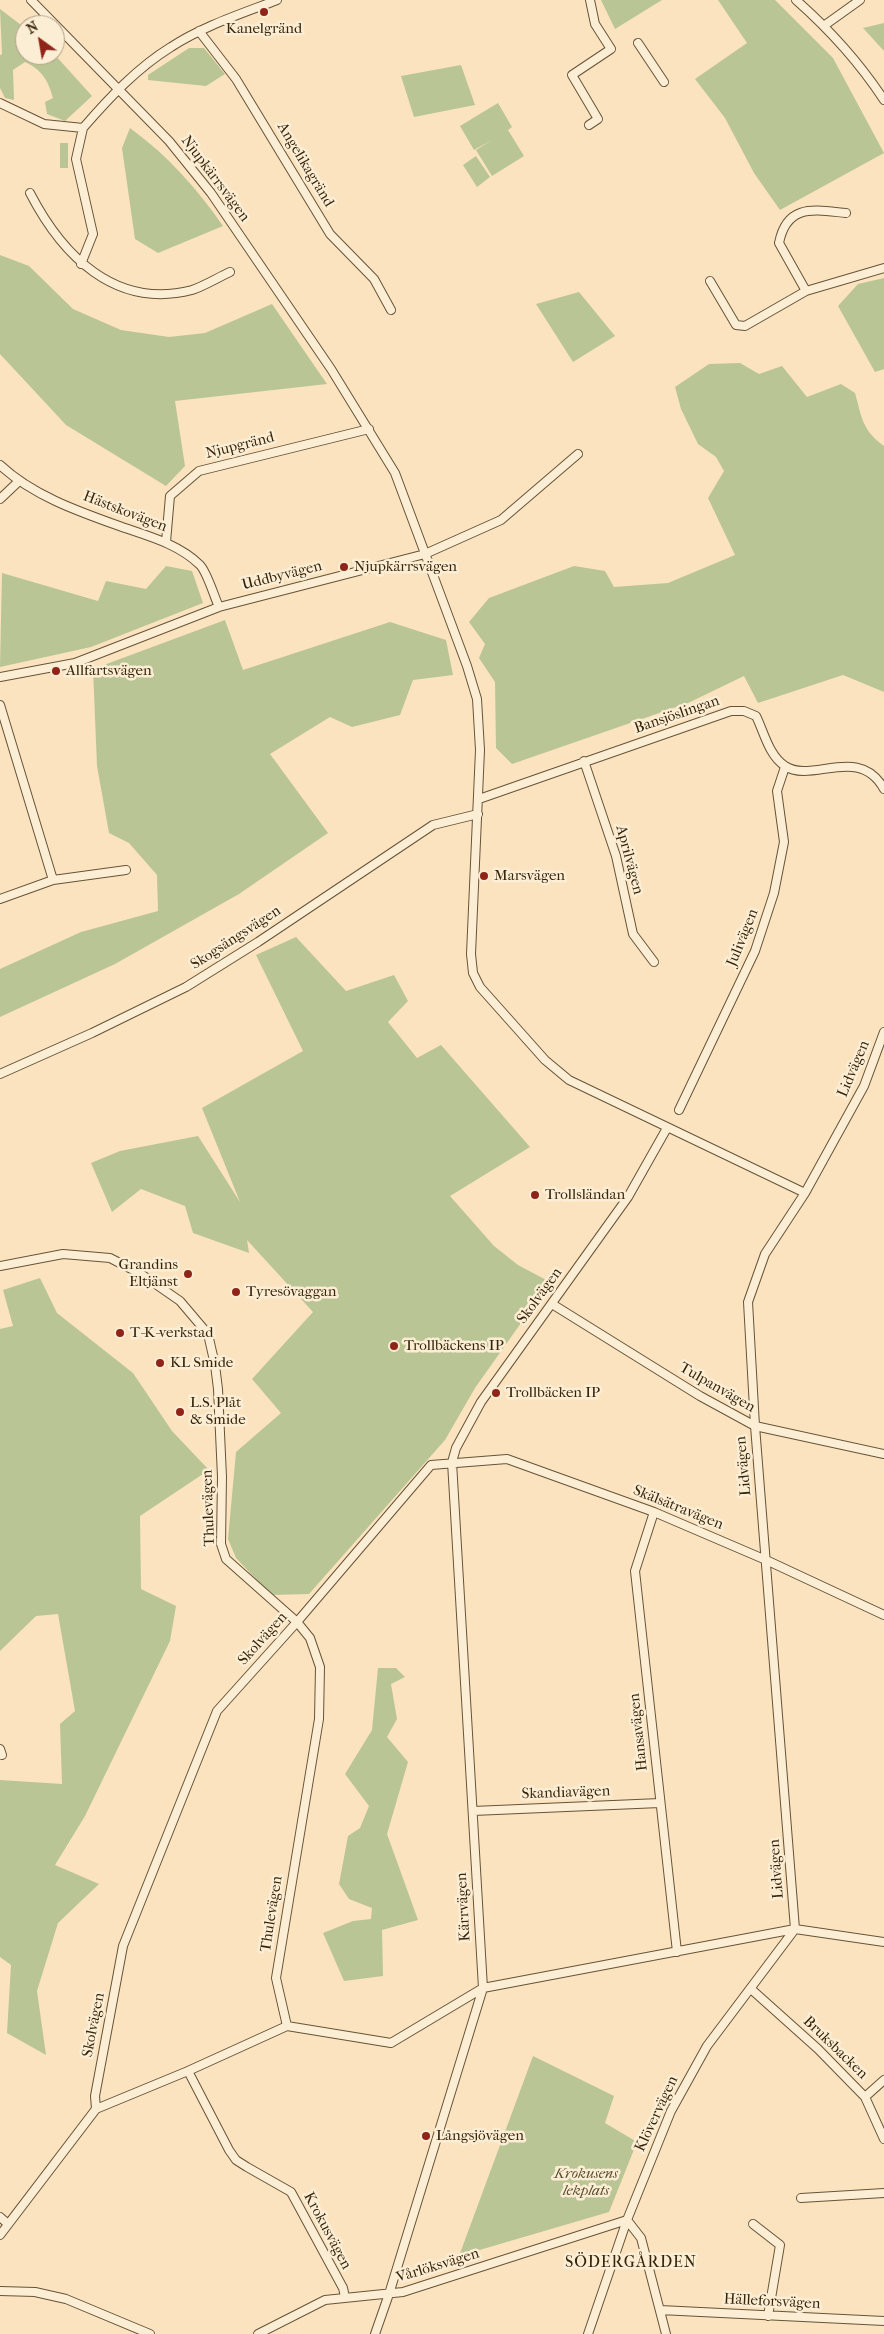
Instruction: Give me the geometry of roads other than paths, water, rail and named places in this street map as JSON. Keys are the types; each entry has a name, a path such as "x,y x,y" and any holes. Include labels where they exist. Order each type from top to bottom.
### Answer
{"street":[{"name":"Njupkärrsvägen","path":"32,0 169,141 212,193 331,369 395,473 467,666 477,699 480,750 478,814"},
{"path":"81,264 93,234 76,159 83,128 118,89 154,58 199,31 277,0"},
{"path":"590,0 595,24 611,48 572,75 598,119 590,125"},
{"path":"796,0 851,53 884,100"},
{"path":"824,25 860,0"},
{"name":"Angelikagränd","path":"199,31 236,79 330,234 374,278 391,310"},
{"path":"638,43 664,82"},
{"path":"0,103 44,124 83,128"},
{"path":"30,193 42,216 81,264 111,285 146,293 167,294 193,290 230,272"},
{"path":"806,291 778,243 785,226 798,213 811,209 846,214"},
{"path":"710,281 736,325 745,326 806,291 884,268"},
{"name":"Njupgränd","path":"166,542 170,496 199,471 369,429"},
{"name":"Uddbyvägen","path":"0,677 75,663 218,607 424,554 501,520 578,454"},
{"name":"Hästskovägen","path":"0,465 18,482 95,516 166,542 201,566 218,607"},
{"path":"0,498 18,482"},
{"path":"0,705 53,880"},
{"name":"Bansjöslingan","path":"479,799 732,712 744,711 756,716 773,753 785,767"},
{"name":"Aprilvägen","path":"584,762 616,856 633,934 654,962"},
{"path":"785,767 803,770 844,766 868,772 884,789"},
{"name":"Julivägen","path":"679,1110 755,951 774,893 784,842 777,791 785,767"},
{"path":"478,814 471,954 473,973 480,987 545,1060 569,1080 805,1193"},
{"name":"Skogsängsvägen","path":"0,1074 92,1033 186,987 258,942 432,825 478,814"},
{"path":"0,899 53,880 126,870"},
{"name":"Lidvägen","path":"795,1930 755,1426 748,1302 765,1254 805,1193 864,1086 884,1032"},
{"name":"Skolvägen","path":"96,2109 95,2096 122,1946 217,1711 297,1622 432,1465 452,1462 456,1448 481,1402 628,1197 667,1128"},
{"name":"Thulevägen","path":"0,1266 63,1254 110,1258 158,1285 180,1301 196,1317 208,1334 218,1389 222,1477 221,1544 226,1559 297,1622 310,1638 320,1667 319,1718 276,1978 287,2026"},
{"name":"Tulpanvägen","path":"552,1304 700,1396 755,1426 884,1454"},
{"name":"Skälsätravägen","path":"452,1462 507,1459 654,1512 766,1560 884,1615"},
{"name":"Kärrvägen","path":"374,2334 389,2294 483,1988 452,1462"},
{"name":"Hansavägen","path":"654,1512 635,1570 677,1952"},
{"name":"Skandiavägen","path":"473,1811 660,1803"},
{"path":"0,2235 96,2109 188,2071 287,2026 392,2043 483,1988 795,1930 884,1942"},
{"name":"Klövervägen","path":"588,2334 627,2220 671,2111 707,2046 795,1930"},
{"name":"Bruksbacken","path":"751,1989 818,2049 865,2097 884,2139"},
{"name":"Krokusvägen","path":"188,2071 236,2160 291,2192 343,2288 345,2297"},
{"path":"865,2097 884,2080"},
{"path":"801,2198 884,2193"},
{"path":"0,2217 8,2224"},
{"path":"627,2220 641,2238 666,2334"},
{"name":"Vårlöksvägen","path":"258,2334 325,2300 403,2292 627,2220"},
{"path":"753,2224 780,2245 768,2316"},
{"path":"0,2291 35,2292 66,2299 150,2334"},
{"name":"Hälleforsvägen","path":"660,2310 884,2322"}],"place":[{"name":"Kanelgränd","path":"264,12"},
{"name":"Njupkärrsvägen","path":"344,567"},
{"name":"Allfartsvägen","path":"56,671"},
{"name":"Marsvägen","path":"484,876"},
{"name":"Trollsländan","path":"535,1195"},
{"name":"Grandins Eltjänst","path":"188,1274"},
{"name":"Tyresövaggan","path":"236,1292"},
{"name":"T-K-verkstad","path":"120,1333"},
{"name":"Trollbäckens IP","path":"394,1346"},
{"name":"KL Smide","path":"160,1363"},
{"name":"Trollbäcken IP","path":"496,1393"},
{"name":"L.S. Plåt & Smide","path":"180,1412"},
{"name":"Långsjövägen","path":"426,2136"}],"district":[{"name":"SÖDERGÅRDEN","path":"631,2263"}],"park label":[{"name":"Krokusens lekplats","path":"586,2182"}]}
